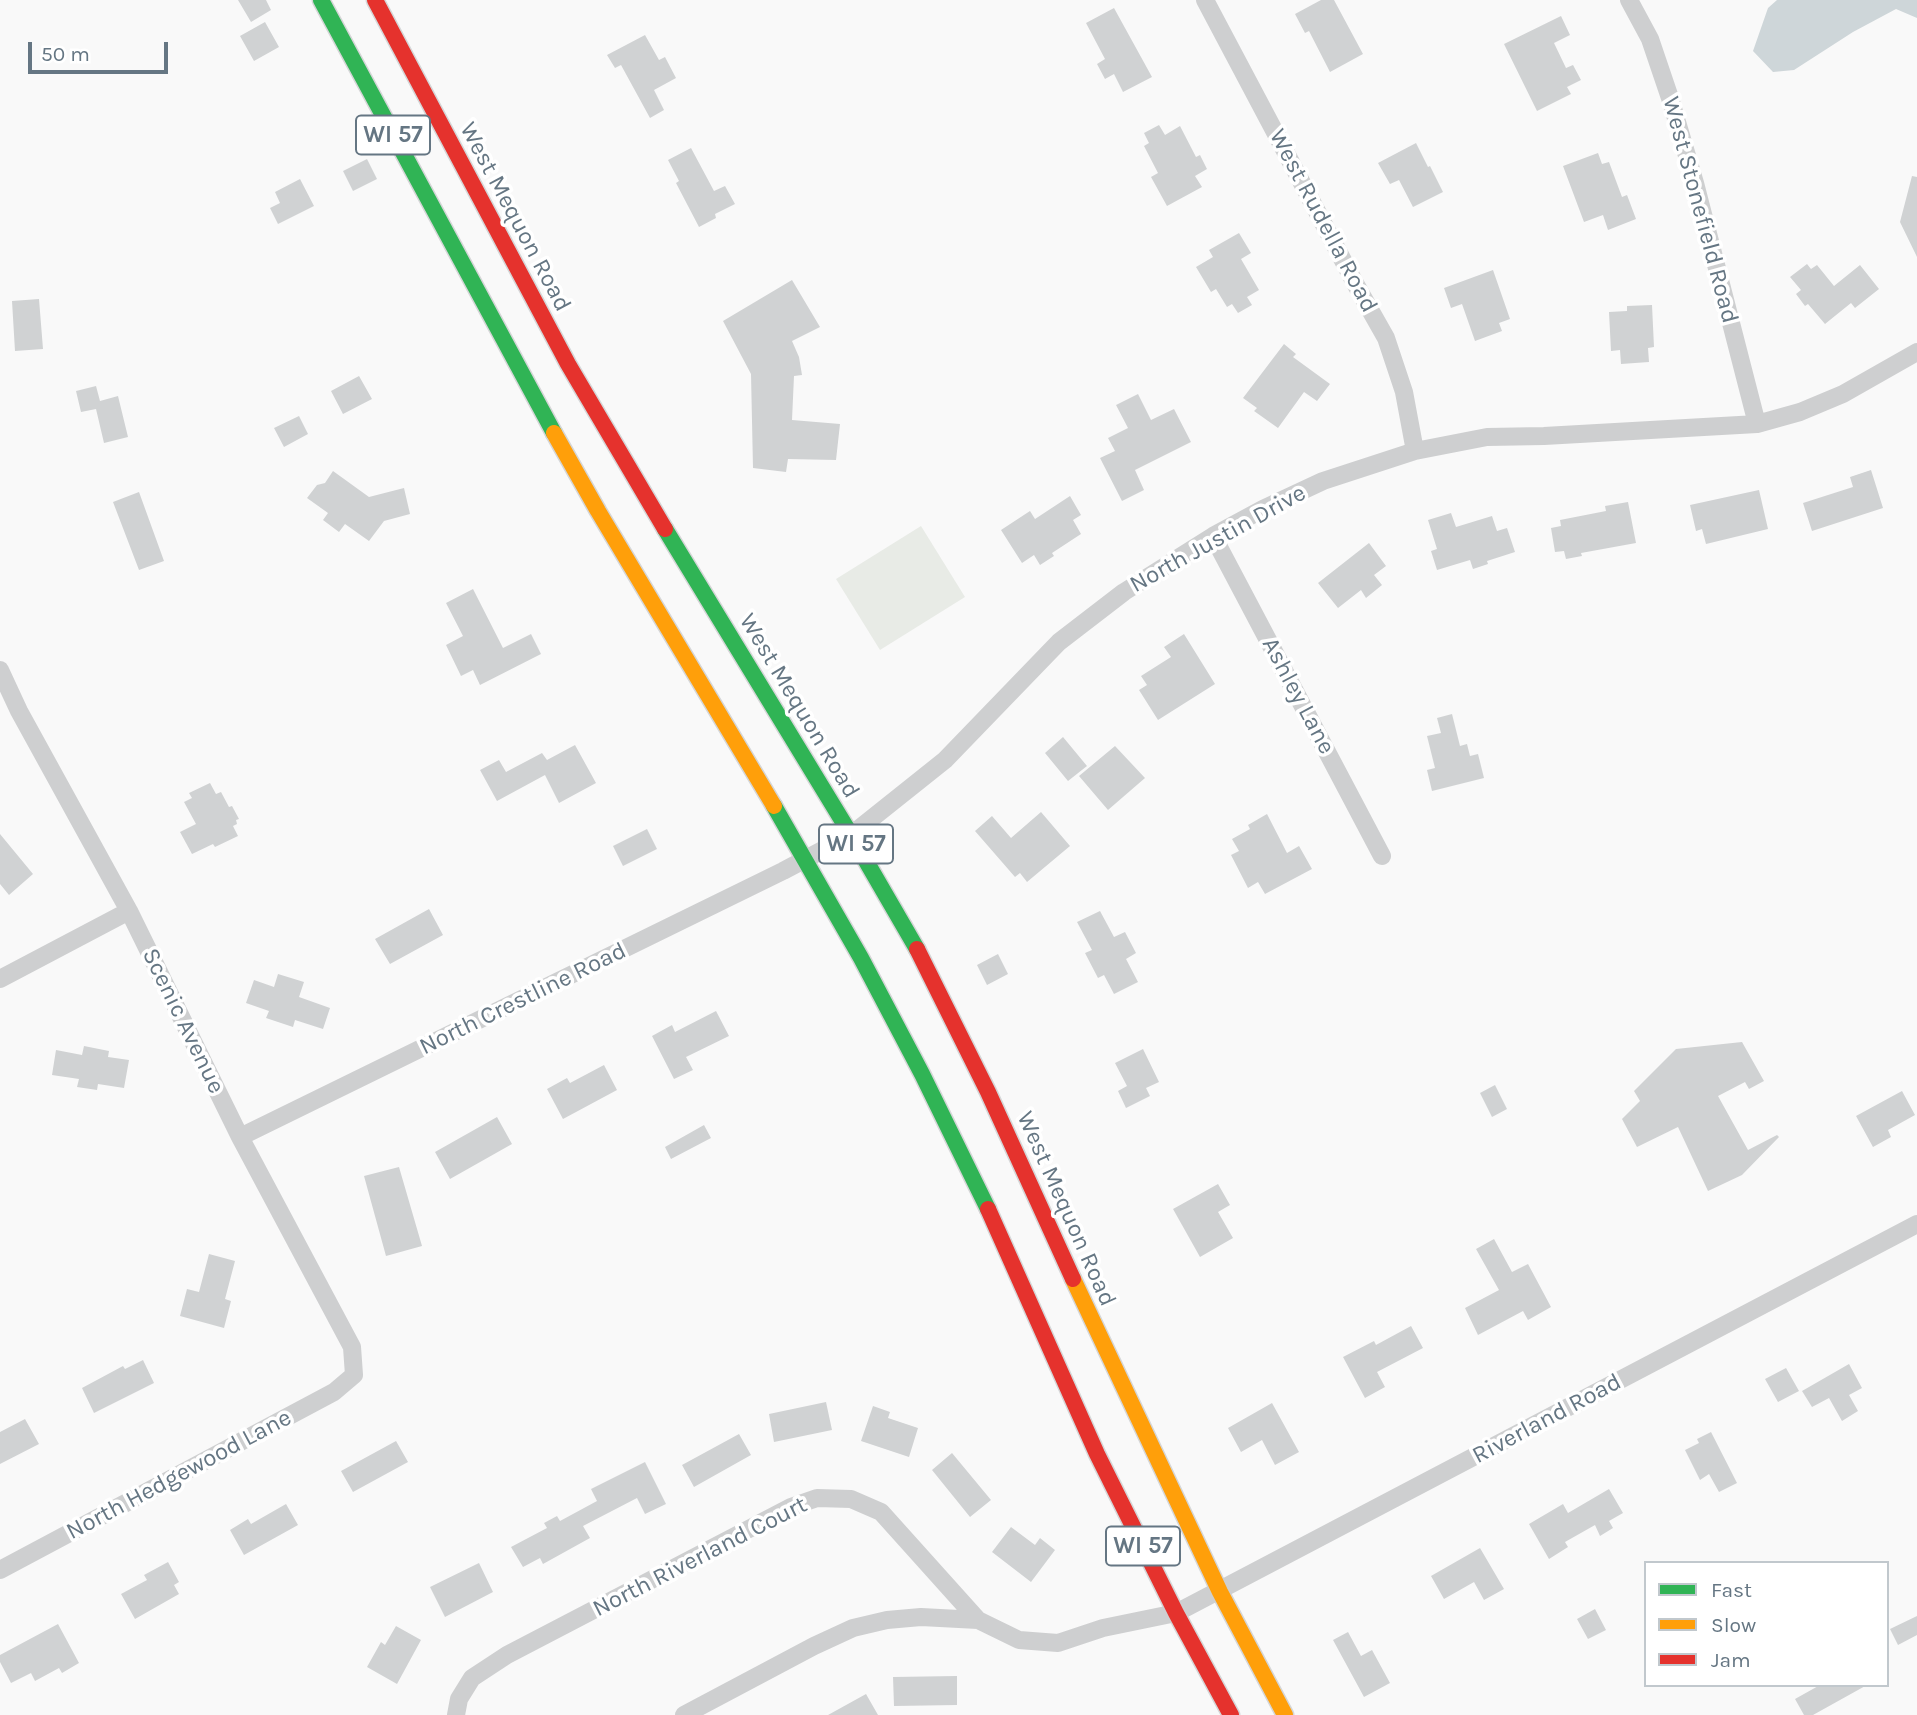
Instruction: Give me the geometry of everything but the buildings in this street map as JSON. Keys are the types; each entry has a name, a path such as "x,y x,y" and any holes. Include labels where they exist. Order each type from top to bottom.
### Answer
{"main road":[{"name":"WI 57","path":"321,0 560,443 805,860 922,1074 978,1187 1097,1454 1176,1613 1231,1715"},
{"name":"West Mequon Road","path":"375,0 568,364 914,943 988,1091 1071,1276 1220,1592 1284,1715"}],"street":[{"name":"West Rudella Road","path":"1205,0 1386,338 1404,392 1415,450"},
{"name":"West Stonefield Road","path":"1629,0 1650,39 1670,98 1695,183 1756,424"},
{"name":"North Justin Drive","path":"805,860 851,835 945,760 1059,642 1124,592 1263,509 1324,481 1415,450 1487,437 1756,424 1800,412 1843,394 1917,352"},
{"name":"Ashley Lane","path":"1213,537 1382,856"},
{"name":"Scenic Avenue","path":"0,670 19,711 129,911 240,1137 352,1347 354,1375"},
{"name":"North Crestline Road","path":"240,1137 805,860"},
{"path":"0,979 129,911"},
{"name":"Riverland Road","path":"1176,1613 1917,1224"},
{"name":"North Hedgewood Lane","path":"0,1570 334,1392 354,1375"},
{"name":"North Riverland Court","path":"456,1715 459,1699 472,1678 507,1655 791,1507 817,1498 851,1499 881,1512 978,1620 1019,1640 1058,1643 1103,1628 1176,1613"},
{"name":"North Riverland Court","path":"684,1715 853,1628 887,1620 921,1617 978,1620"}],"shaded area":[{"path":"1777,0 1917,0 1917,18 1896,9 1853,32 1794,70 1773,72 1753,51 1768,8"},
{"path":"921,526 965,597 880,650 836,579"}],"traffic: fast":[{"path":"321,0 554,433"},
{"path":"665,529 917,949"},
{"path":"774,806 861,958 988,1209"}],"traffic: slow":[{"path":"554,433 774,806"},
{"path":"1073,1279 1220,1592 1285,1715"}],"traffic: jam":[{"path":"375,0 568,364 665,529"},
{"path":"917,949 988,1092 1073,1279"},
{"path":"988,1209 1097,1454 1176,1613 1231,1715"}]}
